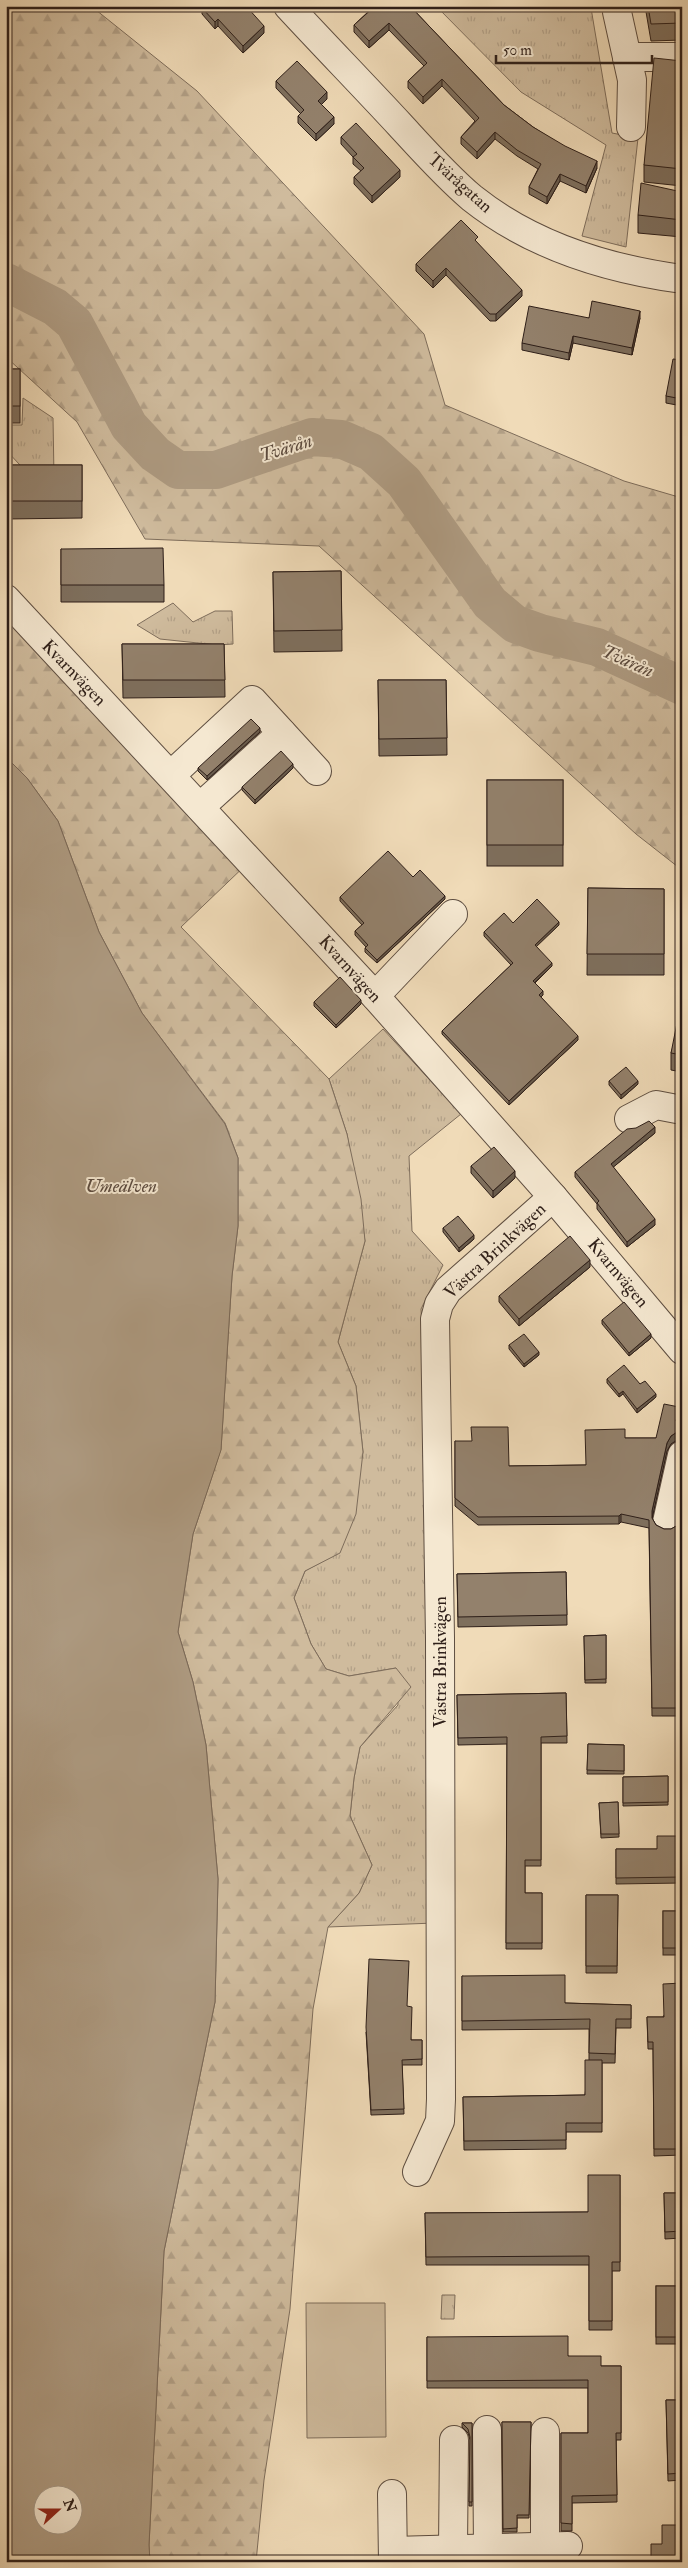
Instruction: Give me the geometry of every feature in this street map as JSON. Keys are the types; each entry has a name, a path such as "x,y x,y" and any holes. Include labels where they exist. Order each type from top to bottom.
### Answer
{"street":[{"name":"Tvärågatan","path":"288,6 446,174 492,212 548,243 575,254 638,271 682,279"},
{"path":"617,12 632,80 631,127"},
{"path":"627,57 682,57"},
{"name":"Kvarnvägen","path":"6,599 375,996 554,1197 682,1350"},
{"path":"171,775 252,700 317,771"},
{"path":"200,807 282,733"},
{"path":"375,996 453,914"},
{"path":"629,1119 656,1105 682,1110"},
{"name":"Västra Brinkvägen","path":"417,2172 440,2121 441,2099 440,1638 436,1319 439,1304 448,1290 554,1197"},
{"path":"667,1522 682,1455"},
{"path":"487,2430 488,2548"},
{"path":"392,2494 393,2556 453,2549 556,2546 545,2432"},
{"path":"453,2549 454,2440"}],"green space":[{"path":"6,6 91,6 197,91 424,334 445,405 624,481 682,498 682,870 636,834 319,546 145,539 77,422 6,357"},
{"path":"436,6 603,6 591,8 612,133 638,138 626,247 582,236 606,145 521,92"},
{"path":"23,398 53,418 54,478 32,478 6,450 6,425 22,425"},
{"path":"6,599 251,860 181,927 329,1079 347,1134 361,1199 365,1241 338,1342 356,1386 363,1452 356,1514 340,1553 305,1571 294,1598 311,1644 326,1669 349,1676 396,1668 411,1687 360,1747 350,1816 372,1865 359,1893 328,1927 313,2009 290,2309 264,2480 256,2562 150,2562 149,2545 164,2251 215,2002 218,1879 206,1745 193,1682 178,1632 193,1534 221,1449 232,1276 238,1226 238,1158 225,1123 142,1013 99,932 58,821 27,778 6,757"},
{"path":"173,603 193,622 215,611 232,611 233,644 217,645 160,639 137,625"},
{"path":"383,1029 461,1114 409,1156 412,1231 443,1265 421,1309 428,1418 435,1923 328,1927 359,1893 372,1865 350,1816 360,1747 398,1705 396,1668 349,1676 326,1669 311,1644 294,1598 305,1571 340,1552 363,1452 356,1386 338,1342 365,1241 347,1134 329,1079"},
{"path":"442,2295 455,2295 454,2319 441,2319"},
{"path":"306,2303 385,2303 386,2437 307,2438"}],"water":[{"name":"Umeälven","path":"6,757 27,778 58,821 99,932 142,1013 225,1124 238,1158 238,1226 232,1276 221,1450 193,1534 178,1632 193,1682 206,1745 218,1879 215,2002 164,2251 149,2545 150,2562 6,2562"}],"building":[{"path":"203,6 246,6 264,26 243,46 218,19 215,22 202,8"},
{"path":"373,6 410,6 504,105 533,127 565,146 597,161 586,186 560,174 547,197 529,187 541,164 517,150 495,132 477,152 461,137 479,118 442,79 423,97 408,81 427,63 389,23 369,41 354,25"},
{"path":"648,6 682,6 682,23 651,24"},
{"path":"654,58 682,61 682,169 644,165"},
{"path":"297,61 327,92 318,101 334,117 316,134 298,116 304,110 276,81"},
{"path":"356,123 400,170 372,196 354,177 364,168 353,157 357,154 341,137"},
{"path":"641,183 682,192 682,220 638,215"},
{"path":"461,220 478,237 475,240 522,290 496,314 490,314 446,268 433,281 416,264"},
{"path":"592,301 640,311 632,348 573,336 569,353 522,343 529,306 589,318"},
{"path":"673,359 682,360 682,399 666,396"},
{"path":"6,369 20,369 20,406 6,406"},
{"path":"6,465 82,465 82,501 6,501"},
{"path":"163,548 164,585 61,585 61,549"},
{"path":"341,571 342,630 274,631 273,572"},
{"path":"122,644 224,644 225,680 123,680"},
{"path":"378,680 446,680 447,738 379,739"},
{"path":"251,719 260,728 207,776 198,768"},
{"path":"281,751 293,764 255,800 242,787"},
{"path":"487,780 563,780 563,845 487,845"},
{"path":"388,851 413,877 420,870 445,896 377,960 365,948 368,945 355,931 364,923 340,897"},
{"path":"588,888 664,889 664,954 587,954"},
{"path":"537,899 559,922 535,945 552,963 533,981 543,991 539,995 578,1036 509,1101 442,1031 513,963 484,932 504,913 513,923"},
{"path":"340,977 361,1000 336,1025 314,1002"},
{"path":"678,1018 682,1018 682,1055 671,1053"},
{"path":"626,1067 638,1081 621,1095 609,1081"},
{"path":"649,1121 655,1127 611,1164 655,1219 627,1242 597,1203 599,1201 575,1172 627,1129 636,1128"},
{"path":"494,1147 515,1171 493,1191 471,1166"},
{"path":"458,1216 474,1235 459,1248 443,1228"},
{"path":"570,1236 590,1260 519,1319 499,1296"},
{"path":"624,1302 651,1334 629,1353 602,1320"},
{"path":"524,1334 539,1352 524,1364 509,1345"},
{"path":"624,1365 640,1384 645,1381 656,1394 637,1409 623,1391 619,1394 607,1379"},
{"path":"664,1404 679,1407 676,1421 682,1422 682,1432 677,1432 671,1436 667,1443 652,1518 656,1525 664,1529 671,1529 678,1525 682,1518 682,1708 652,1708 649,1520 621,1514 619,1516 478,1517 455,1498 455,1441 472,1441 471,1427 508,1427 509,1466 586,1465 585,1430 625,1429 625,1438 656,1438"},
{"path":"566,1572 567,1615 458,1617 457,1574"},
{"path":"606,1635 606,1679 585,1680 584,1636"},
{"path":"566,1693 567,1736 541,1737 541,1860 525,1860 525,1893 542,1893 542,1943 506,1943 507,1737 458,1738 457,1695"},
{"path":"588,1744 624,1745 624,1771 587,1770"},
{"path":"668,1776 668,1802 623,1803 623,1777"},
{"path":"618,1802 619,1834 601,1834 599,1803"},
{"path":"657,1836 682,1836 682,1877 616,1878 616,1849 657,1849"},
{"path":"586,1895 618,1895 617,1966 586,1966"},
{"path":"663,1911 682,1911 682,1948 663,1948"},
{"path":"369,1959 409,1961 407,2006 412,2007 411,2040 422,2040 422,2059 402,2060 404,2109 371,2110 366,2027"},
{"path":"565,1975 565,2003 631,2005 631,2019 616,2019 615,2054 589,2053 590,2019 462,2021 462,1976"},
{"path":"682,1983 682,2149 654,2149 653,2042 648,2042 647,2017 664,2017 663,1984"},
{"path":"585,2060 602,2060 602,2123 566,2123 566,2140 464,2141 463,2097 585,2095"},
{"path":"588,2175 620,2175 620,2262 612,2262 612,2321 589,2321 589,2256 426,2257 425,2213 588,2212"},
{"path":"664,2193 682,2193 682,2231 665,2232"},
{"path":"656,2286 682,2286 682,2337 656,2337"},
{"path":"568,2336 568,2356 601,2356 601,2366 621,2366 621,2433 616,2433 617,2495 572,2496 572,2524 561,2523 561,2433 588,2433 588,2380 427,2381 427,2337"},
{"path":"666,2400 682,2400 682,2473 668,2474"},
{"path":"502,2422 531,2422 529,2515 517,2515 517,2528 503,2529"},
{"path":"462,2423 472,2423 472,2502 469,2502 470,2437 468,2429"},
{"path":"662,2525 682,2525 682,2562 651,2562 651,2544 662,2544"}],"waterway":[{"name":"Tvärån","path":"6,282 55,307 74,323 129,426 155,454 178,470 216,470 312,437 341,439 371,452 404,482 490,603 515,624 540,633 597,647 682,686"}]}
